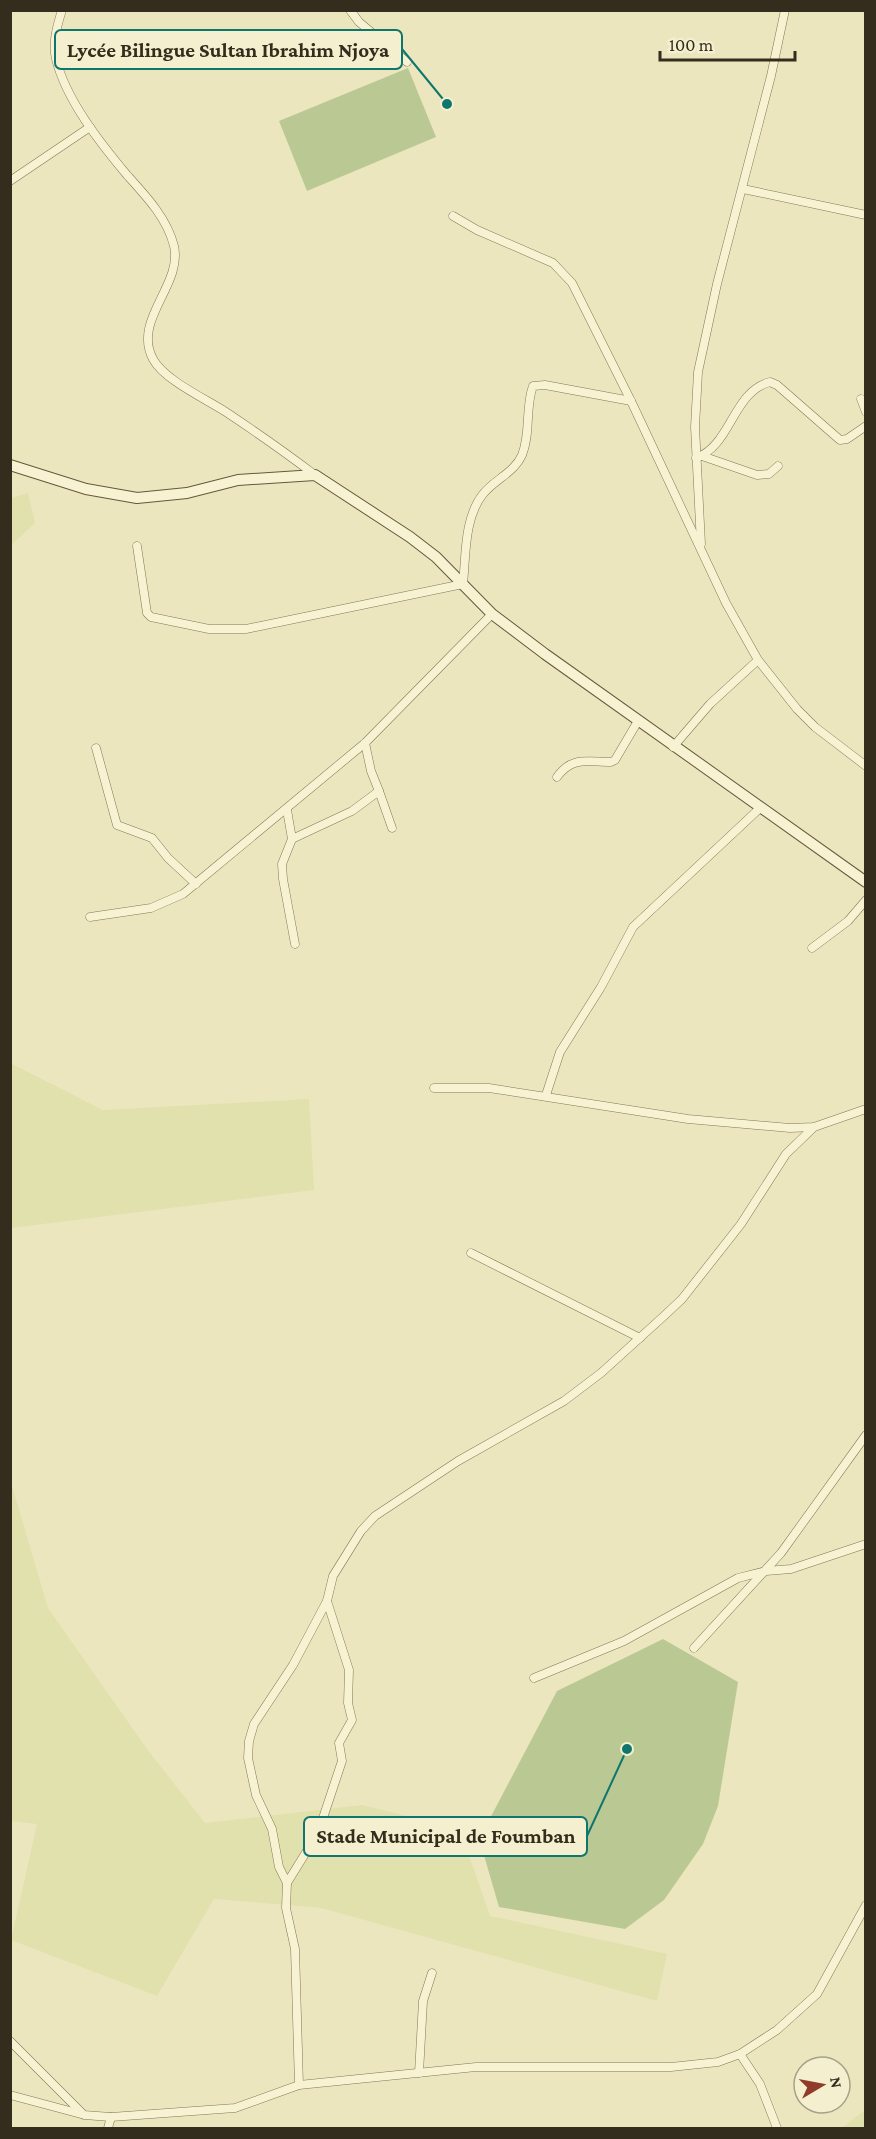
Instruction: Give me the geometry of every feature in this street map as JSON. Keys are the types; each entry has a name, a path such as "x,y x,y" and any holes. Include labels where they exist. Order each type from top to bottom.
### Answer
{"street":[{"path":"62,10 55,38 56,58 66,85 90,127 157,210 175,249 169,277 148,335 153,359 169,376 410,537 436,557 492,614 673,747 866,882"},
{"path":"350,10 359,22 407,62"},
{"path":"701,547 698,372 710,313 743,189 785,10"},
{"path":"10,181 90,127"},
{"path":"743,189 866,215"},
{"path":"453,216 477,230 561,268 572,283 631,401 726,603 758,660 803,715 866,766"},
{"path":"699,457 715,444 738,409 756,388 770,382 777,385 840,440 846,439 866,426"},
{"path":"463,584 468,532 474,511 482,495 518,464 523,452 533,386 545,385 631,401"},
{"path":"861,399 866,412"},
{"path":"699,457 757,475 769,474 778,466"},
{"path":"10,465 86,489 136,498 187,493 238,480 315,475"},
{"path":"137,546 147,612 152,617 209,629 246,629 303,619 463,584"},
{"path":"90,917 166,903 196,884 365,743 492,614"},
{"path":"673,747 710,704 758,660"},
{"path":"557,777 565,766 571,763 615,760 638,721"},
{"path":"365,743 392,828"},
{"path":"96,748 117,825 152,838 179,870 196,884"},
{"path":"292,839 352,811 379,790"},
{"path":"546,1095 560,1052 602,987 633,927 760,808"},
{"path":"287,810 292,839 285,853 283,872 295,944"},
{"path":"812,948 848,921 866,900"},
{"path":"434,1088 489,1088 546,1095 688,1119 766,1126 814,1127 866,1109"},
{"path":"298,2085 295,1949 286,1908 287,1883 279,1867 272,1829 256,1795 248,1758 249,1741 254,1724 293,1665 327,1601 333,1576 361,1531 375,1516 458,1461 564,1401 600,1373 682,1299 741,1224 786,1154 814,1127"},
{"path":"471,1253 640,1338"},
{"path":"694,1648 766,1571 866,1435"},
{"path":"534,1678 602,1651 648,1629 738,1578 766,1571 791,1569 866,1544"},
{"path":"287,1883 313,1841 324,1815 342,1761 339,1743 352,1720 348,1703 349,1670 327,1601"},
{"path":"10,2095 84,2115 111,2117 235,2108 298,2085 419,2073 498,2066 671,2067 718,2062 741,2054 777,2030 817,1995 866,1905"},
{"path":"419,2073 423,2001 432,1974"},
{"path":"10,2041 84,2115"},
{"path":"741,2054 760,2084 777,2128"},
{"path":"108,2128 111,2117"}],"green space":[{"path":"408,68 436,137 307,191 279,121"},
{"path":"28,493 35,523 11,545 11,498"},
{"path":"10,1063 103,1110 309,1099 314,1190 11,1228"},
{"path":"10,1479 48,1608 147,1749 205,1823 362,1805 460,1829 490,1916 667,1954 657,2001 321,1908 214,1899 157,1996 11,1940 37,1824 11,1821"},
{"path":"663,1639 738,1682 718,1806 703,1844 664,1900 625,1929 499,1907 481,1845 487,1824 557,1691"},
{"path":"865,2110 865,2128 842,2128"}],"place":[{"name":"Lycée Bilingue Sultan Ibrahim Njoya","path":"447,104"},
{"name":"Stade Municipal de Foumban","path":"627,1749"}]}
